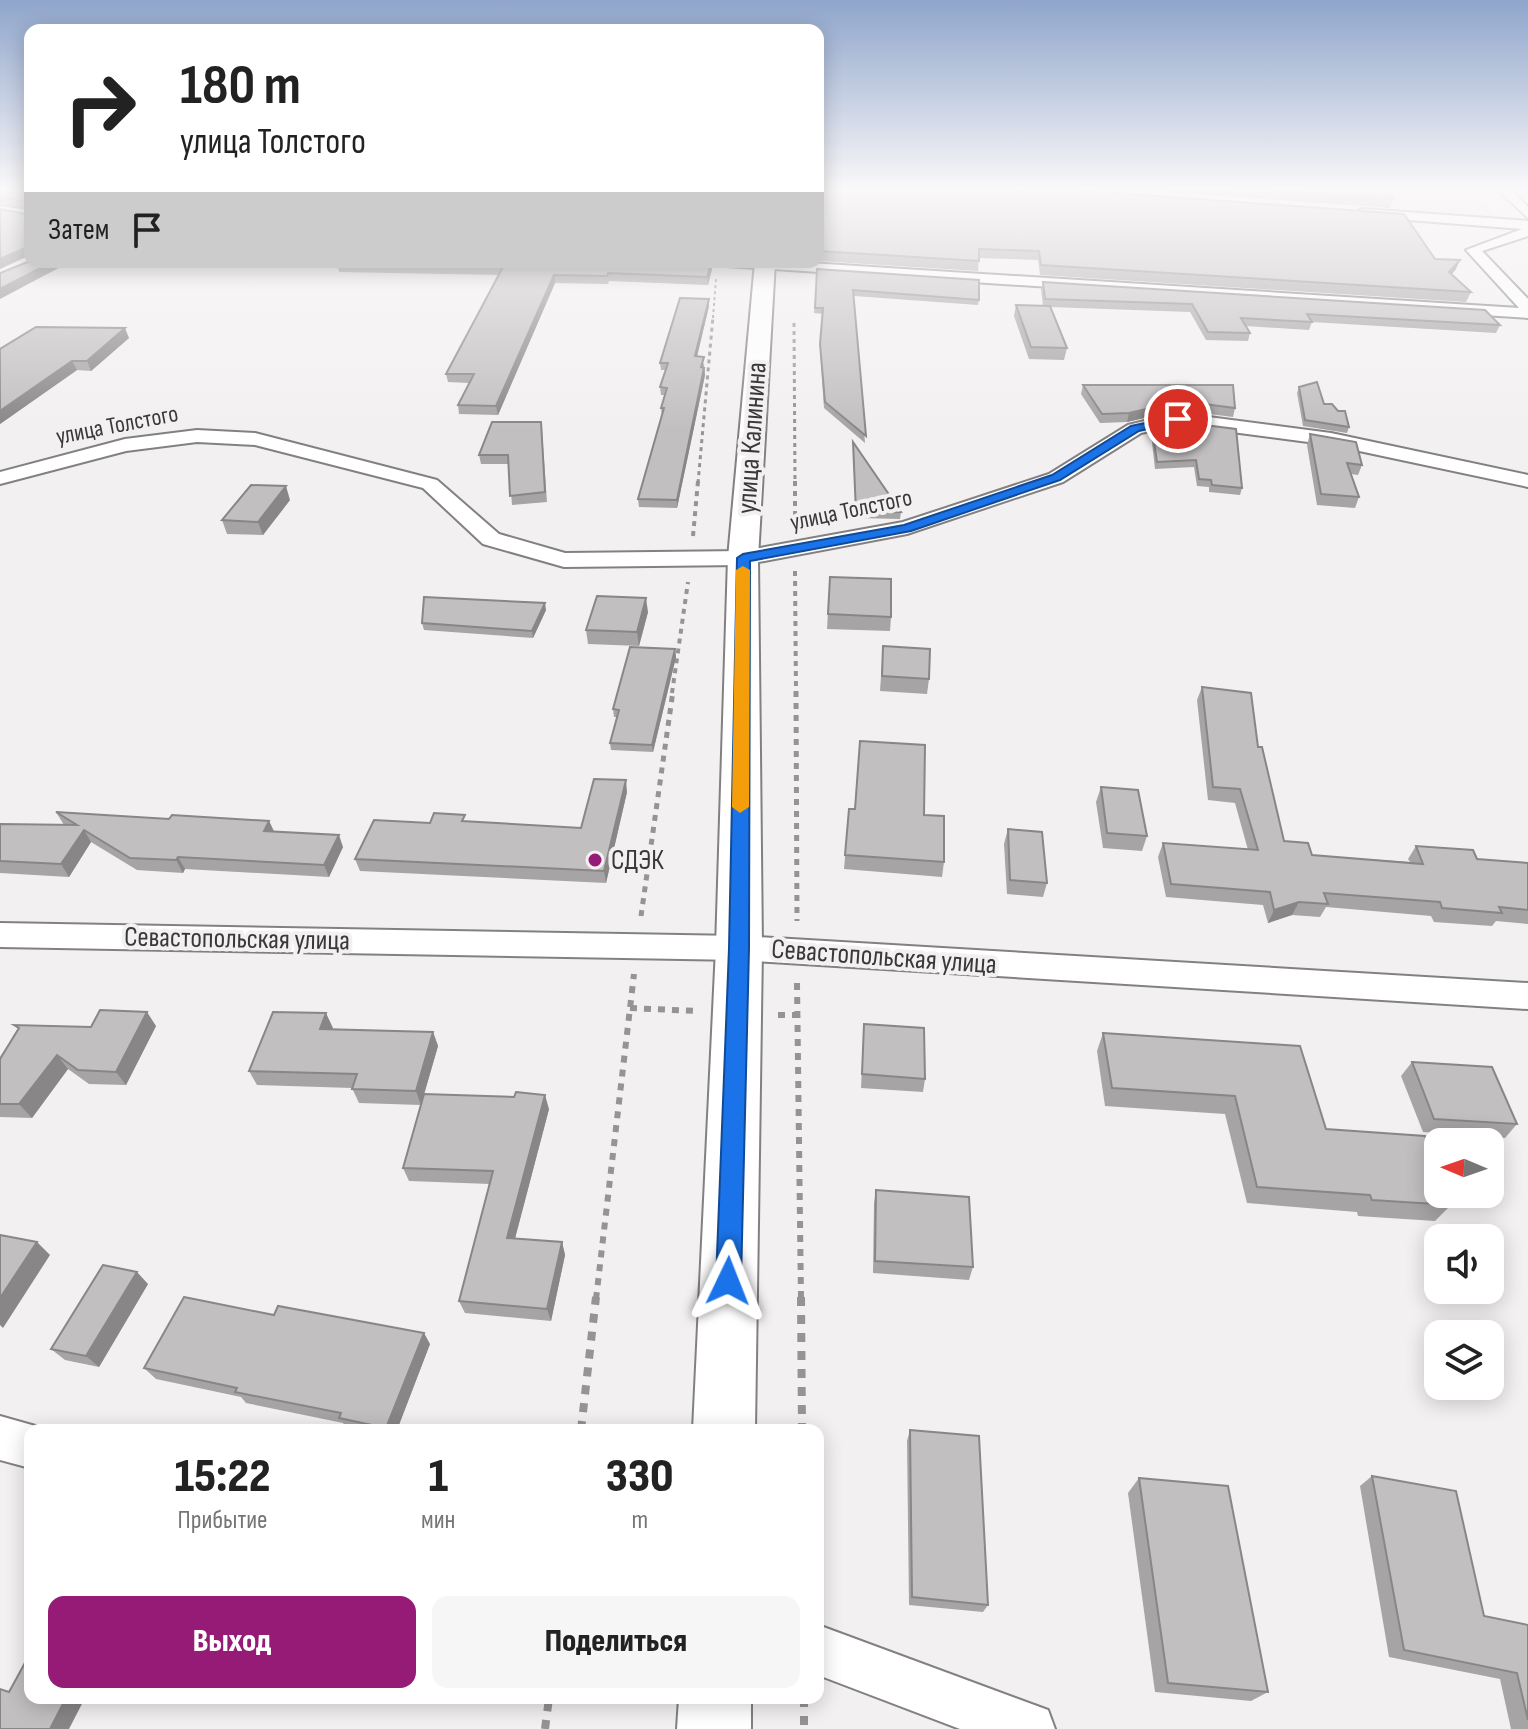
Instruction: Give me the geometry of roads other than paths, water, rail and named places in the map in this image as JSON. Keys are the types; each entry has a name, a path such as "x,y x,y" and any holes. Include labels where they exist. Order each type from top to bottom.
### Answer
{"main road":[{"name":"улица Калинина","path":"724,1424 739,948 743,558 762,268"},
{"path":"714,1729 715,1704"}],"street":[{"path":"824,268 1528,310"},
{"path":"1489,268 1528,310"},
{"name":"улица Толстого","path":"0,478 125,445 197,436 255,439 430,484 491,539 564,560 743,558 907,528 1056,478 1135,429 1178,419 1331,439 1528,481"},
{"name":"Севастопольская улица","path":"0,935 739,948 1528,996"},
{"path":"0,1438 24,1444"},
{"path":"824,1652 1029,1729"}],"place":[{"name":"СДЭК","path":"595,860"}]}
